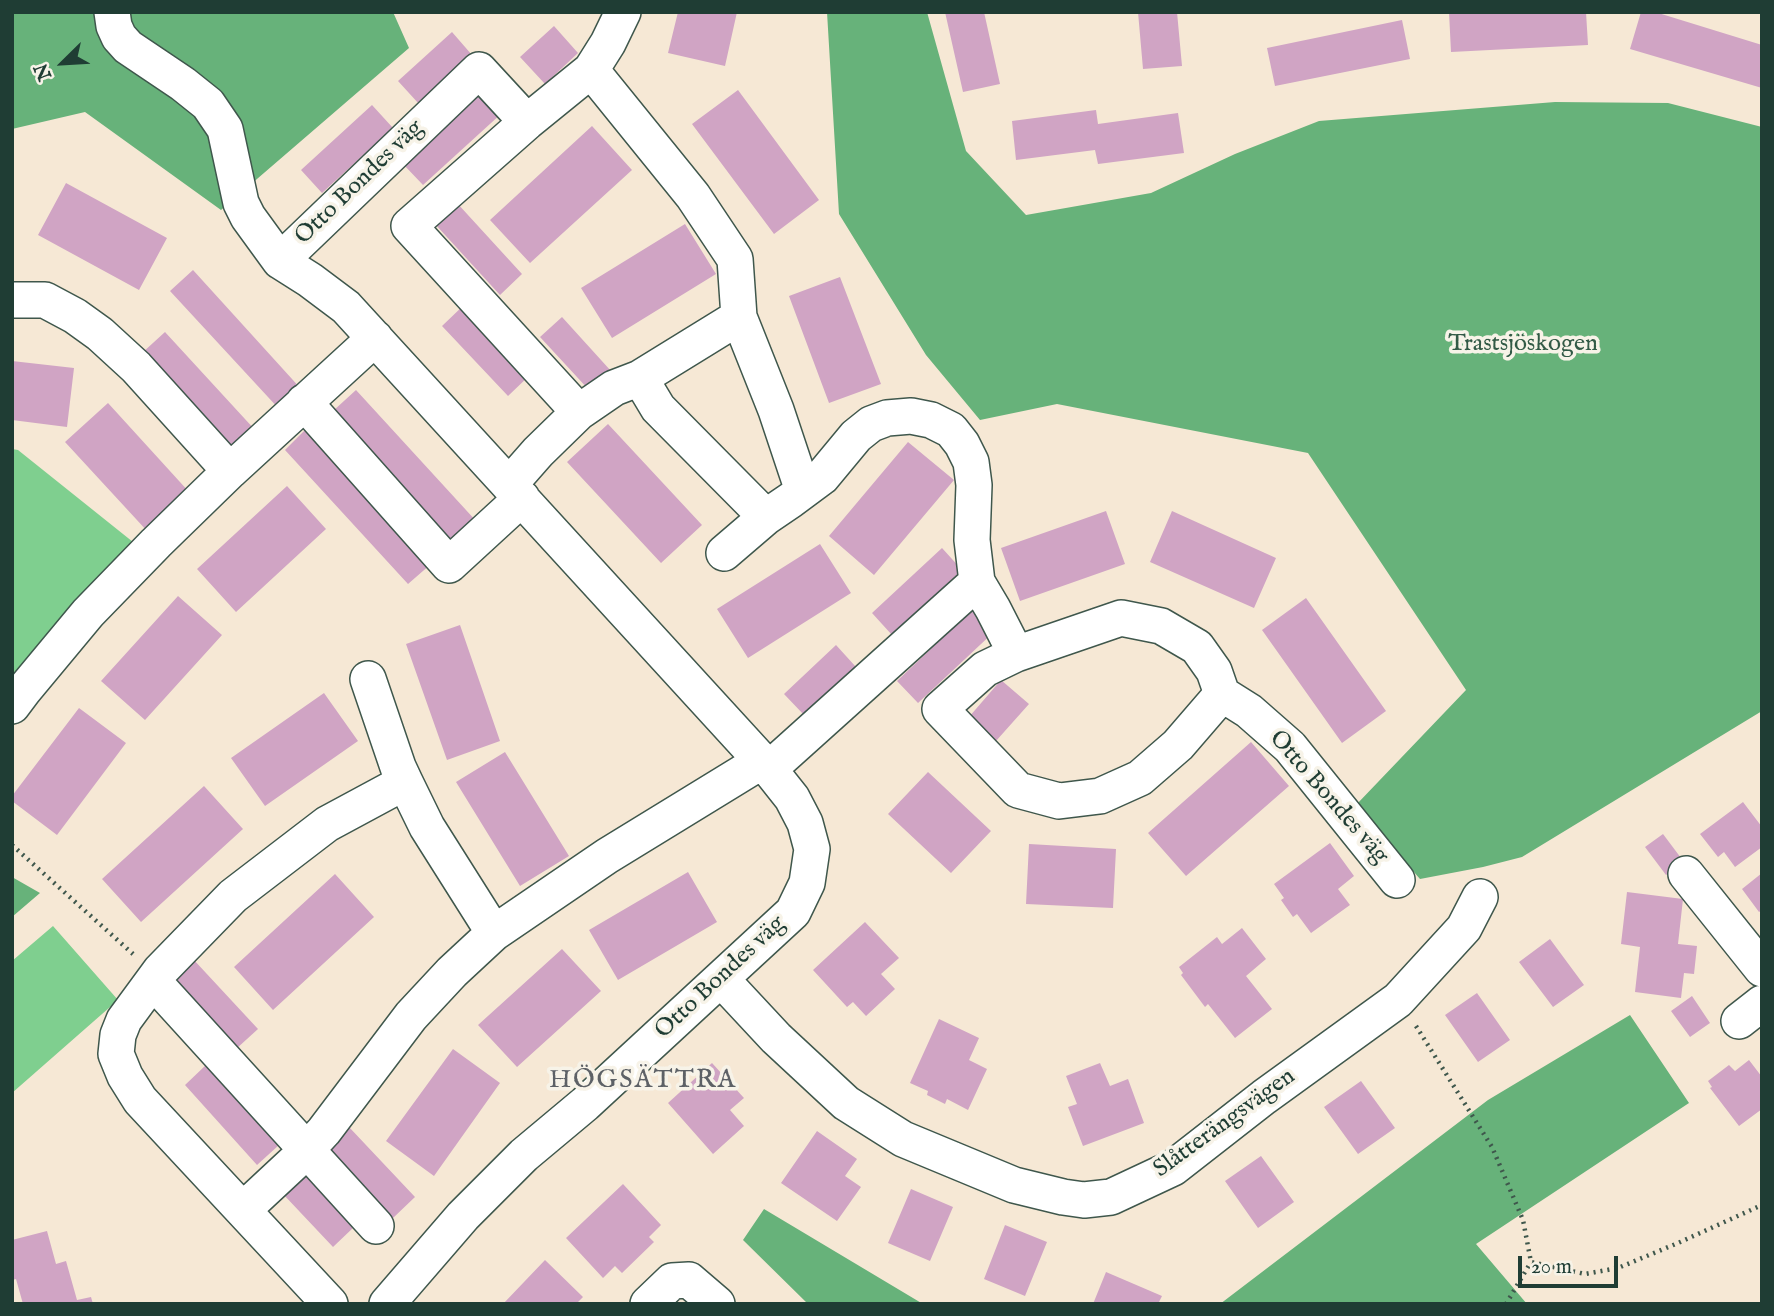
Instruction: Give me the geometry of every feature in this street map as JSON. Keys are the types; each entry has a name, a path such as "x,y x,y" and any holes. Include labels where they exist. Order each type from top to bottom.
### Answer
{"street":[{"path":"112,12 119,37 128,47 208,104 225,129 241,203 280,261"},
{"path":"579,412 409,226 527,122 592,70 610,19"},
{"name":"Otto Bondes väg","path":"387,1304 463,1216 524,1155 585,1104 793,912 807,883 812,849 805,822 792,798 766,765 346,306 280,261 479,70 527,122"},
{"path":"592,70 693,196 735,259 739,317 776,410 803,491"},
{"path":"12,300 45,300 75,316 100,334 136,367 230,471"},
{"path":"304,402 449,565 516,491 538,452 579,412 614,388 640,378 739,317"},
{"path":"12,706 88,613 156,542 375,338"},
{"path":"640,378 658,408 766,517"},
{"path":"724,554 766,517 822,477 856,436 871,424 887,418 911,416 931,420 951,430 971,461 974,485 972,540 977,582 1016,654"},
{"path":"243,1210 308,1149 411,1016 452,972 494,933 607,856 766,765 977,582"},
{"path":"1121,618 1161,626 1197,647 1214,671 1222,694 1178,745 1140,778 1100,796 1059,801 1018,790 940,709 985,669 1016,654 1121,618"},
{"path":"368,679 398,767 427,827 494,933"},
{"name":"Otto Bondes väg","path":"1222,694 1249,711 1290,747 1397,880"},
{"path":"330,1304 140,1100 125,1076 116,1054 118,1035 124,1020 155,978 233,895 327,824 405,782"},
{"path":"1686,874 1762,970"},
{"name":"Slåtterängsvägen","path":"722,979 776,1038 846,1103 903,1139 1013,1185 1084,1200 1111,1198 1173,1168 1286,1081 1398,1000 1464,928 1480,897"},
{"path":"155,978 376,1226"},
{"path":"648,1304 672,1281 689,1280 717,1304"}],"path":[{"path":"12,845 155,978"},
{"path":"1398,1000 1492,1147 1523,1220 1531,1262 1506,1304"},
{"path":"1531,1262 1585,1274 1618,1268 1762,1205"}],"green space":[{"path":"12,12 393,12 409,48 221,210 85,112 12,129"},
{"name":"Trastsjöskogen","path":"827,12 927,12 966,151 1026,215 1151,193 1235,154 1319,121 1555,102 1668,103 1762,127 1762,711 1522,857 1420,879 1356,805 1466,690 1308,453 1057,404 980,420 926,355 839,214"},
{"path":"12,449 18,450 138,546 12,686"},
{"path":"12,877 40,893 12,917"},
{"path":"53,926 118,1000 12,1093 12,961"},
{"path":"1630,1015 1689,1103 1476,1244 1527,1304 1220,1304 1488,1100"},
{"path":"764,1209 923,1304 808,1304 743,1240"}],"building":[{"path":"678,12 737,12 725,66 668,53"},
{"path":"945,12 984,12 1000,84 963,92"},
{"path":"1138,12 1177,12 1182,66 1143,69"},
{"path":"1449,12 1586,12 1588,45 1451,52"},
{"path":"1641,12 1655,12 1762,45 1762,88 1630,49"},
{"path":"1402,20 1410,59 1275,86 1267,48"},
{"path":"554,26 578,53 545,84 520,57"},
{"path":"452,32 472,55 419,104 398,81"},
{"path":"738,90 819,200 774,234 692,124"},
{"path":"483,91 502,113 423,185 403,164"},
{"path":"372,105 393,128 322,193 301,170"},
{"path":"1096,110 1098,124 1178,113 1184,153 1098,164 1095,150 1016,160 1012,121"},
{"path":"592,126 632,170 530,263 490,220"},
{"path":"66,183 167,238 139,290 38,235"},
{"path":"457,203 522,274 500,295 435,224"},
{"path":"685,224 716,274 612,338 581,288"},
{"path":"193,270 302,390 280,410 170,291"},
{"path":"840,277 881,384 829,403 789,296"},
{"path":"465,304 530,375 508,396 442,326"},
{"path":"562,317 611,371 589,390 540,337"},
{"path":"165,332 256,431 234,451 142,353"},
{"path":"12,361 74,368 67,427 12,420"},
{"path":"356,390 477,522 454,543 333,411"},
{"path":"108,403 190,493 148,532 65,442"},
{"path":"608,424 702,525 661,563 567,462"},
{"path":"308,427 431,564 408,584 285,450"},
{"path":"908,442 954,480 874,575 829,536"},
{"path":"287,486 326,529 236,612 197,569"},
{"path":"1106,511 1125,564 1020,601 1001,548"},
{"path":"1172,511 1276,558 1254,608 1150,562"},
{"path":"820,544 851,593 748,658 717,609"},
{"path":"942,548 962,570 892,635 872,613"},
{"path":"178,596 222,635 145,720 101,681"},
{"path":"1306,598 1386,711 1342,743 1262,630"},
{"path":"974,608 996,630 918,703 897,681"},
{"path":"460,625 500,741 447,760 406,644"},
{"path":"836,645 856,667 804,715 784,694"},
{"path":"1001,680 1029,704 996,741 969,717"},
{"path":"324,693 358,741 265,806 231,758"},
{"path":"79,708 126,743 57,835 12,801 12,796"},
{"path":"1251,742 1289,786 1186,876 1148,833"},
{"path":"505,752 569,856 520,886 456,782"},
{"path":"928,772 991,831 951,873 888,814"},
{"path":"204,786 243,829 141,922 102,879"},
{"path":"1743,802 1762,827 1762,847 1735,867 1724,852 1718,857 1700,834"},
{"path":"1663,834 1684,862 1666,875 1645,847"},
{"path":"1330,843 1354,876 1338,889 1350,905 1311,933 1297,914 1293,917 1274,884"},
{"path":"1029,844 1116,849 1113,908 1026,904"},
{"path":"688,872 717,922 618,980 589,930"},
{"path":"1762,873 1762,910 1759,912 1742,889"},
{"path":"335,874 374,917 273,1010 234,967"},
{"path":"1627,892 1683,899 1678,944 1697,946 1694,974 1684,973 1681,998 1635,992 1640,947 1621,944"},
{"path":"865,922 899,958 881,974 895,989 866,1016 853,1002 847,1007 813,970"},
{"path":"1242,928 1266,959 1246,976 1272,1009 1235,1038 1208,1004 1205,1007 1181,975 1183,973 1179,967 1217,937 1222,944"},
{"path":"1550,939 1584,985 1553,1007 1519,962"},
{"path":"562,949 601,991 517,1067 478,1025"},
{"path":"193,959 258,1029 236,1049 171,979"},
{"path":"1477,993 1510,1040 1478,1062 1445,1015"},
{"path":"1692,996 1710,1023 1690,1037 1671,1011"},
{"path":"939,1019 979,1038 969,1060 987,1069 968,1110 947,1099 945,1104 927,1095 928,1091 910,1083"},
{"path":"453,1049 500,1083 434,1176 386,1141"},
{"path":"1749,1060 1762,1077 1762,1109 1739,1126 1710,1088 1712,1087 1708,1081 1729,1065 1735,1071"},
{"path":"712,1063 744,1098 730,1110 744,1126 713,1154 668,1103"},
{"path":"1100,1063 1110,1086 1128,1079 1144,1123 1083,1146 1068,1107 1077,1104 1066,1076"},
{"path":"206,1065 279,1145 257,1165 185,1085"},
{"path":"1361,1081 1395,1128 1358,1154 1324,1107"},
{"path":"349,1127 415,1197 393,1218 327,1148"},
{"path":"817,1131 857,1159 845,1176 861,1187 837,1221 781,1183"},
{"path":"1261,1156 1294,1202 1258,1228 1225,1181"},
{"path":"305,1173 354,1227 333,1247 283,1194"},
{"path":"623,1184 661,1225 649,1237 654,1242 622,1273 615,1266 603,1278 566,1238"},
{"path":"911,1189 953,1207 930,1261 888,1243"},
{"path":"1005,1225 1047,1242 1025,1296 984,1279"},
{"path":"47,1231 56,1264 66,1261 77,1300 91,1297 93,1304 23,1304 16,1279 12,1280 12,1240"},
{"path":"545,1260 583,1297 576,1304 503,1304"},
{"path":"1106,1272 1162,1296 1158,1304 1093,1304"}],"district":[{"name":"HÖGSÄTTRA","path":"643,1082"}]}
